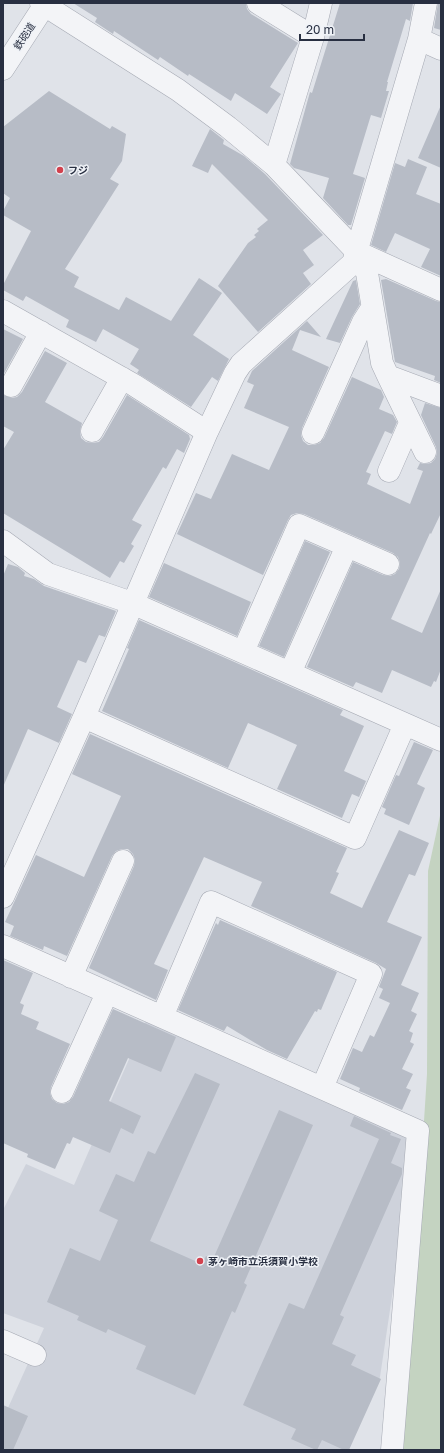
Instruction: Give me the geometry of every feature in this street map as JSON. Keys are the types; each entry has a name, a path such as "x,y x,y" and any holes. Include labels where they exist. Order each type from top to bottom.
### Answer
{"street":[{"path":"44,3 178,90 228,127 274,165 357,252 367,273 382,363 425,452"},
{"name":"鉄砲道","path":"3,69 44,3"},
{"path":"258,3 313,37"},
{"path":"274,165 313,37 321,3"},
{"path":"3,897 84,717 207,432 235,373 241,364 353,263 419,39 426,3"},
{"path":"419,39 441,49"},
{"path":"357,252 441,290"},
{"path":"313,433 363,322 372,308"},
{"path":"3,310 122,378 207,432"},
{"path":"11,386 41,332"},
{"path":"388,376 441,396"},
{"path":"92,431 122,378"},
{"path":"389,471 410,423"},
{"path":"243,652 299,525 388,564"},
{"path":"4,546 48,574 132,603 441,740"},
{"path":"290,673 347,546"},
{"path":"84,717 355,838 406,724"},
{"path":"71,977 123,861"},
{"path":"162,1017 211,902 370,974 322,1088"},
{"path":"3,946 418,1131 392,1450"},
{"path":"62,1092 107,992"},
{"path":"3,1341 35,1355"}],"shaded area":[{"name":"茅ヶ崎市立浜須賀小学校","path":"147,1018 415,1142 380,1377 348,1449 350,1450 3,1450 3,1419 44,1328 3,1313 3,1210 26,1164 74,1185"}],"green space":[{"path":"441,811 441,1450 403,1450 427,1074 428,871"}],"building":[{"path":"73,3 246,3 247,9 251,14 298,43 270,87 281,94 267,114 235,93 231,101 189,74 188,76 160,57 158,60 114,31 113,34 95,22 97,18"},
{"path":"340,3 413,3 410,21 406,19 387,82 386,91 389,91 381,118 371,115 353,174 365,178 351,225 348,225 323,198 329,178 294,168 290,164 310,92 312,93"},
{"path":"438,3 441,3 441,30 434,28"},
{"path":"49,91 110,129 112,126 126,134 122,161 110,179 119,184 65,269 79,277 74,287 119,310 126,297 171,321 199,278 222,293 193,335 229,359 218,381 212,377 191,407 137,373 139,370 130,364 139,349 103,329 96,342 66,327 69,320 26,296 23,301 3,290 3,285 31,231 3,215 3,211 10,198 3,193 3,127"},
{"path":"441,105 441,168 418,158"},
{"path":"210,129 224,140 223,144 244,156 265,174 323,235 303,250 314,265 303,273 311,284 258,332 218,286 248,243 256,237 254,235 259,231 257,229 268,220 212,164 208,173 192,166"},
{"path":"408,159 427,167 416,194 441,204 441,276 421,267 430,249 395,233 386,252 371,245 395,163 405,167"},
{"path":"386,279 441,302 441,383 434,380 435,376 395,362 381,280"},
{"path":"356,280 360,304 340,343 326,339 353,281"},
{"path":"307,321 321,337 300,330 292,350 329,367 302,428 301,435 303,441 308,445 314,445 320,443 324,438 352,377 381,390 384,397 379,409 393,415 397,422 392,434 385,431 366,472 371,474 367,484 410,504 423,471 417,469 420,463 431,463 435,459 437,453 436,447 421,415 425,403 441,408 441,513 431,534 430,533 391,619 422,633 441,589 441,669 436,682 434,681 431,687 392,670 382,693 356,682 353,687 307,667 353,562 383,575 390,576 395,574 399,569 400,563 398,557 393,553 304,514 297,513 291,515 288,520 263,575 177,534 196,493 211,499 232,454 269,470 289,427 244,408 254,385 247,382 252,371"},
{"path":"3,329 23,339 3,375"},
{"path":"45,351 67,363 45,402 82,423 80,431 81,438 86,442 99,442 127,395 189,435 190,439 184,453 177,449 166,469 163,467 132,520 142,525 131,544 134,546 124,563 120,561 110,578 3,513 3,450 14,432 3,426 3,395 12,398 17,397 22,392"},
{"path":"305,541 330,552 284,657 259,646"},
{"path":"164,563 251,602 237,636 149,597"},
{"path":"8,564 18,567 25,573 24,576 34,579 44,586 116,611 105,637 99,635 86,663 78,660 57,707 72,714 59,743 28,729 3,787 3,576"},
{"path":"139,620 343,710 340,715 364,726 344,771 366,781 359,797 352,794 342,818 277,789 297,745 273,734 248,723 228,768 102,711 129,649 127,648"},
{"path":"90,734 347,848 336,872 339,873 330,893 362,908 399,830 429,843 415,876 409,874 387,922 422,937 401,985 419,993 411,1011 417,1014 409,1031 413,1033 410,1042 414,1044 402,1069 413,1074 406,1088 411,1090 402,1110 359,1091 360,1088 340,1079 353,1048 362,1052 370,1035 374,1037 390,1003 379,998 383,989 379,987 386,969 376,963 251,906 262,882 204,857 154,964 168,970 156,1000 89,968 134,866 135,860 133,854 128,849 116,851 112,856 67,956 44,946 43,950 10,936 14,926 5,922 36,855 84,877 121,796 72,774"},
{"path":"414,742 433,750 417,784 425,788 409,825 384,814 386,809 382,807 396,775 399,776"},
{"path":"220,920 337,972 321,1010 318,1009 317,1012 315,1011 287,1059 267,1050 227,1026 224,1031 178,1010 216,923 218,925"},
{"path":"3,960 33,973 20,1003 24,1005 21,1014 39,1022 36,1029 70,1044 51,1087 50,1093 52,1099 57,1103 63,1104 69,1102 73,1097 113,1009 176,1037 161,1072 128,1058 109,1101 141,1116 133,1134 121,1128 110,1153 73,1137 70,1144 67,1143 55,1169 27,1157 28,1154 3,1143"},
{"path":"195,1073 220,1084 150,1241 202,1264 206,1256 213,1259 279,1110 313,1125 244,1283 247,1285 235,1313 232,1311 195,1395 136,1369 146,1346 108,1329 106,1333 77,1320 79,1316 47,1302 70,1248 100,1261 118,1220 99,1211 116,1174 134,1182 148,1151 155,1154"},
{"path":"354,1116 391,1133 390,1135 401,1139 391,1163 402,1168 402,1174 340,1315 344,1317 332,1344 356,1355 351,1365 381,1379 349,1450 344,1450 322,1440 316,1450 291,1439 296,1429 243,1405 289,1303 304,1309 379,1139 350,1126"},
{"path":"3,1405 28,1416 13,1450 3,1450"}],"place":[{"name":"フジ","path":"60,170"},
{"name":"茅ヶ崎市立浜須賀小学校","path":"200,1261"}]}
